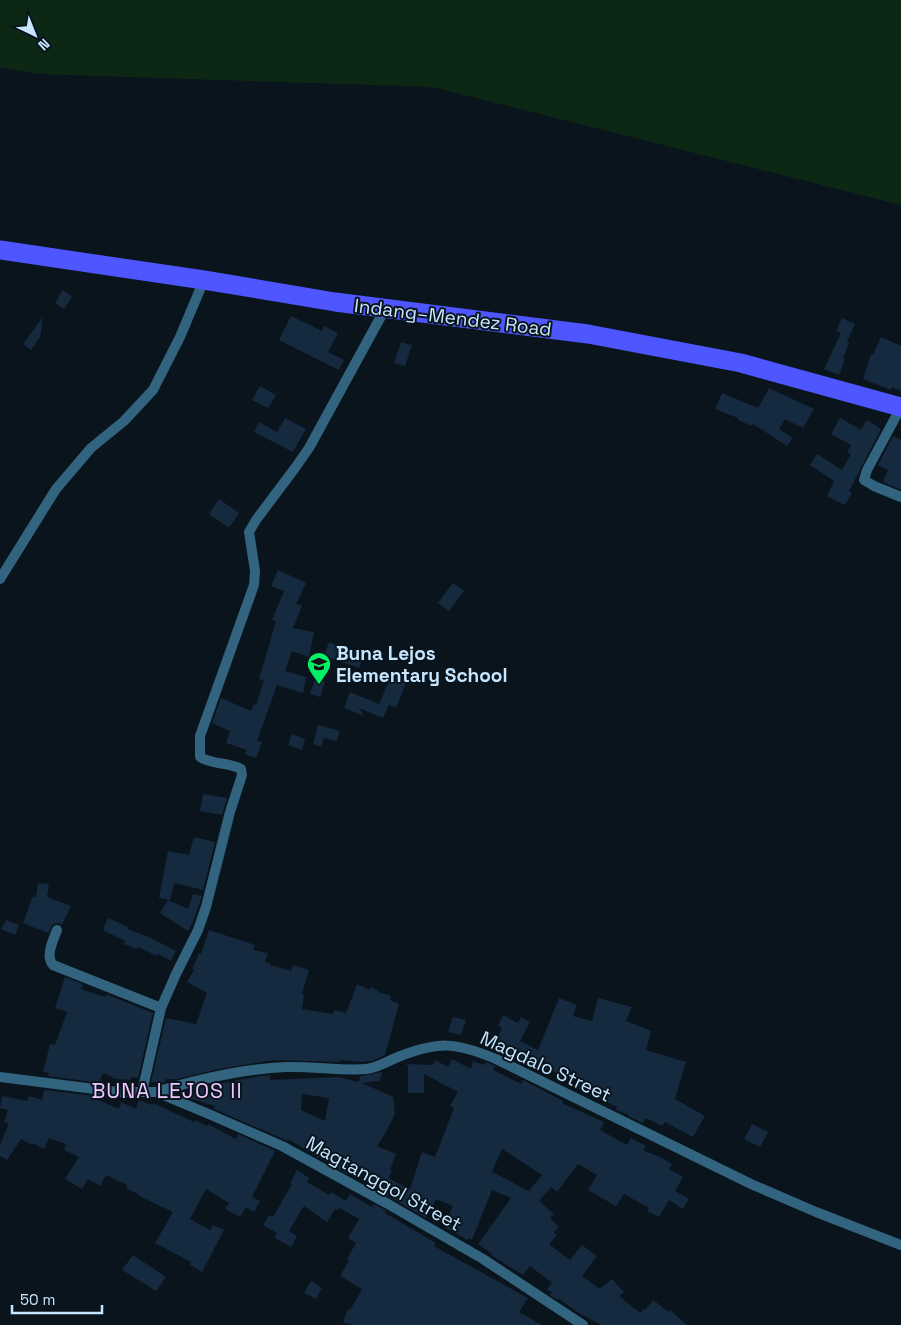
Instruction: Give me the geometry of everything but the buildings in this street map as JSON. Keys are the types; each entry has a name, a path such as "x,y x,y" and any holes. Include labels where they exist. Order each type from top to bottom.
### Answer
{"main road":[{"name":"Indang–Mendez Road","path":"0,250 385,309 588,334 741,363 901,407"}],"street":[{"path":"0,579 56,488 91,448 124,421 153,390 180,337 204,280"},
{"path":"142,1092 161,1008 201,923 230,812 242,775 241,769 232,764 207,762 200,757 199,747 200,736 254,585 255,571 250,532 256,520 309,448 385,309"},
{"path":"901,407 867,470 864,480 901,497"},
{"path":"57,930 49,956 49,961 54,966 161,1008"},
{"name":"Magdalo Street","path":"156,1092 189,1082 244,1071 316,1067 368,1069 433,1045 452,1045 472,1049 751,1184 901,1245"},
{"path":"0,1076 118,1092 156,1092"},
{"name":"Magtanggol Street","path":"156,1092 282,1146 388,1204 486,1261 583,1325"}],"green space":[{"path":"0,0 901,0 901,205 432,87 37,74 0,67"}],"place":[{"name":"Buna Lejos Elementary School","path":"319,685"}],"district":[{"name":"BUNA LEJOS II","path":"167,1091"}]}
